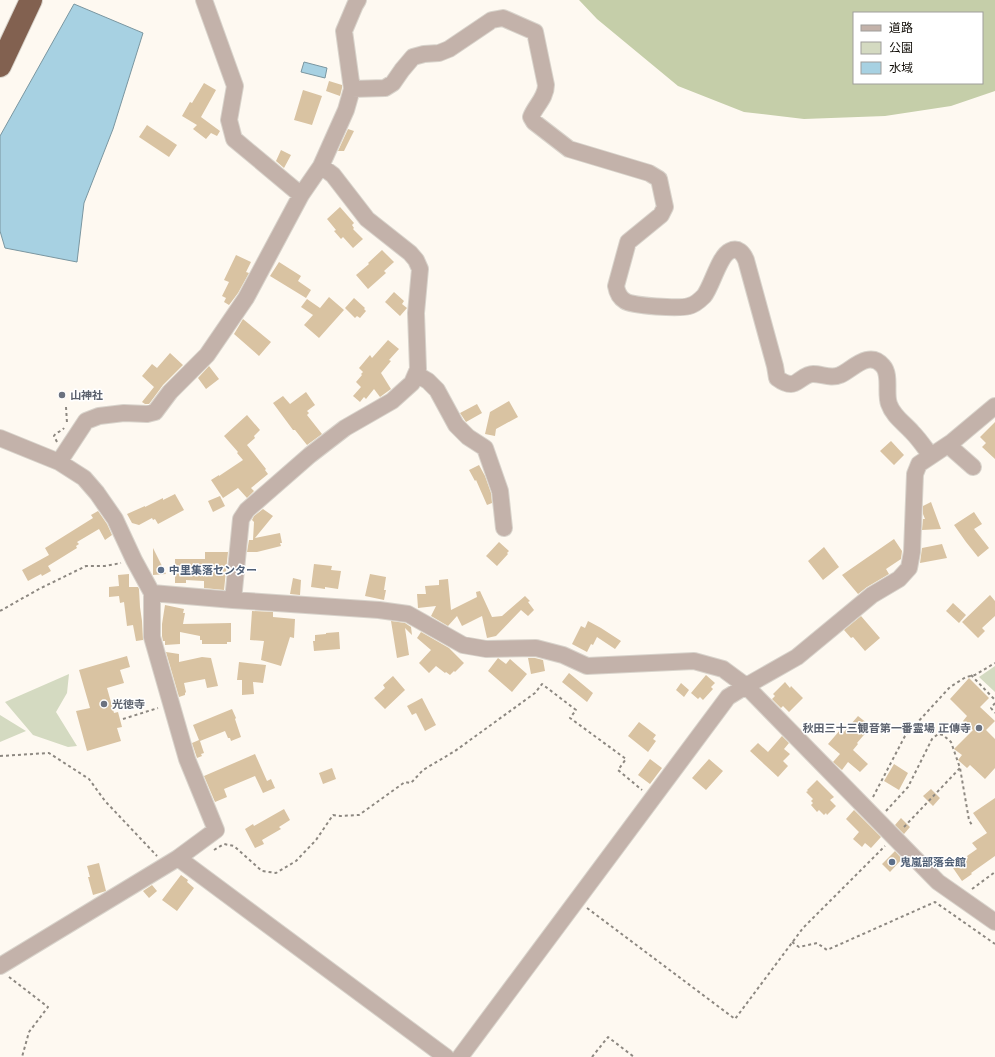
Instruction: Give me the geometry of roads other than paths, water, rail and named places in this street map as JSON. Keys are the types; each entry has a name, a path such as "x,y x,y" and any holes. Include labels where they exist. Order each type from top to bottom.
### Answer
{"highway":[{"path":"0,66 31,0"}],"street":[{"path":"204,0 235,86 229,120 234,139 301,195"},
{"path":"59,462 86,421 99,416 124,413 147,414 155,412 170,392 207,355 246,298 301,195 321,166 346,110 352,89 344,31 358,0"},
{"path":"352,89 385,88 393,83 413,57 424,54 439,53 448,49 492,20 503,18 535,32 546,89 544,96 531,117 534,122 569,149 649,173 659,179 665,207 661,215 628,242 616,286 618,293 624,301 632,304 677,308 688,307 695,304 708,290 723,257 729,251 740,251 743,254 748,268 777,378 787,384 793,384 812,374 831,376 840,375 857,363 867,360 880,362 884,366 886,373 888,402 891,410 913,433 931,456"},
{"path":"233,600 241,519 247,510 310,455 345,428 392,400 402,392 412,383 418,369 416,313 420,269 416,260 410,253 367,219 332,175 321,166"},
{"path":"416,374 428,381 437,390 456,425 468,437 485,448 500,491 504,528"},
{"path":"460,1057 728,697 797,657 872,595 899,579 908,568 912,552 915,474 919,464 948,445 995,406"},
{"path":"0,438 59,462 84,478 97,493 115,520 152,593 152,637 187,759 216,830 172,862 3,970"},
{"path":"948,445 973,467"},
{"path":"152,593 379,610 408,614 464,645 486,649 536,648 563,655 587,666 694,661 723,669 746,686 938,882 995,922"},
{"path":"172,862 446,1057"}],"water":[{"path":"74,4 143,33 113,129 84,203 77,262 5,248 0,231 0,136"},
{"path":"304,62 327,68 325,78 301,72"}],"place":[{"name":"山神社","path":"62,395"},
{"name":"中里集落センター","path":"161,570"},
{"name":"光徳寺","path":"104,704"},
{"name":"秋田三十三観音第一番霊場 正傳寺","path":"979,728"},
{"name":"鬼嵐部落会館","path":"892,862"}]}
